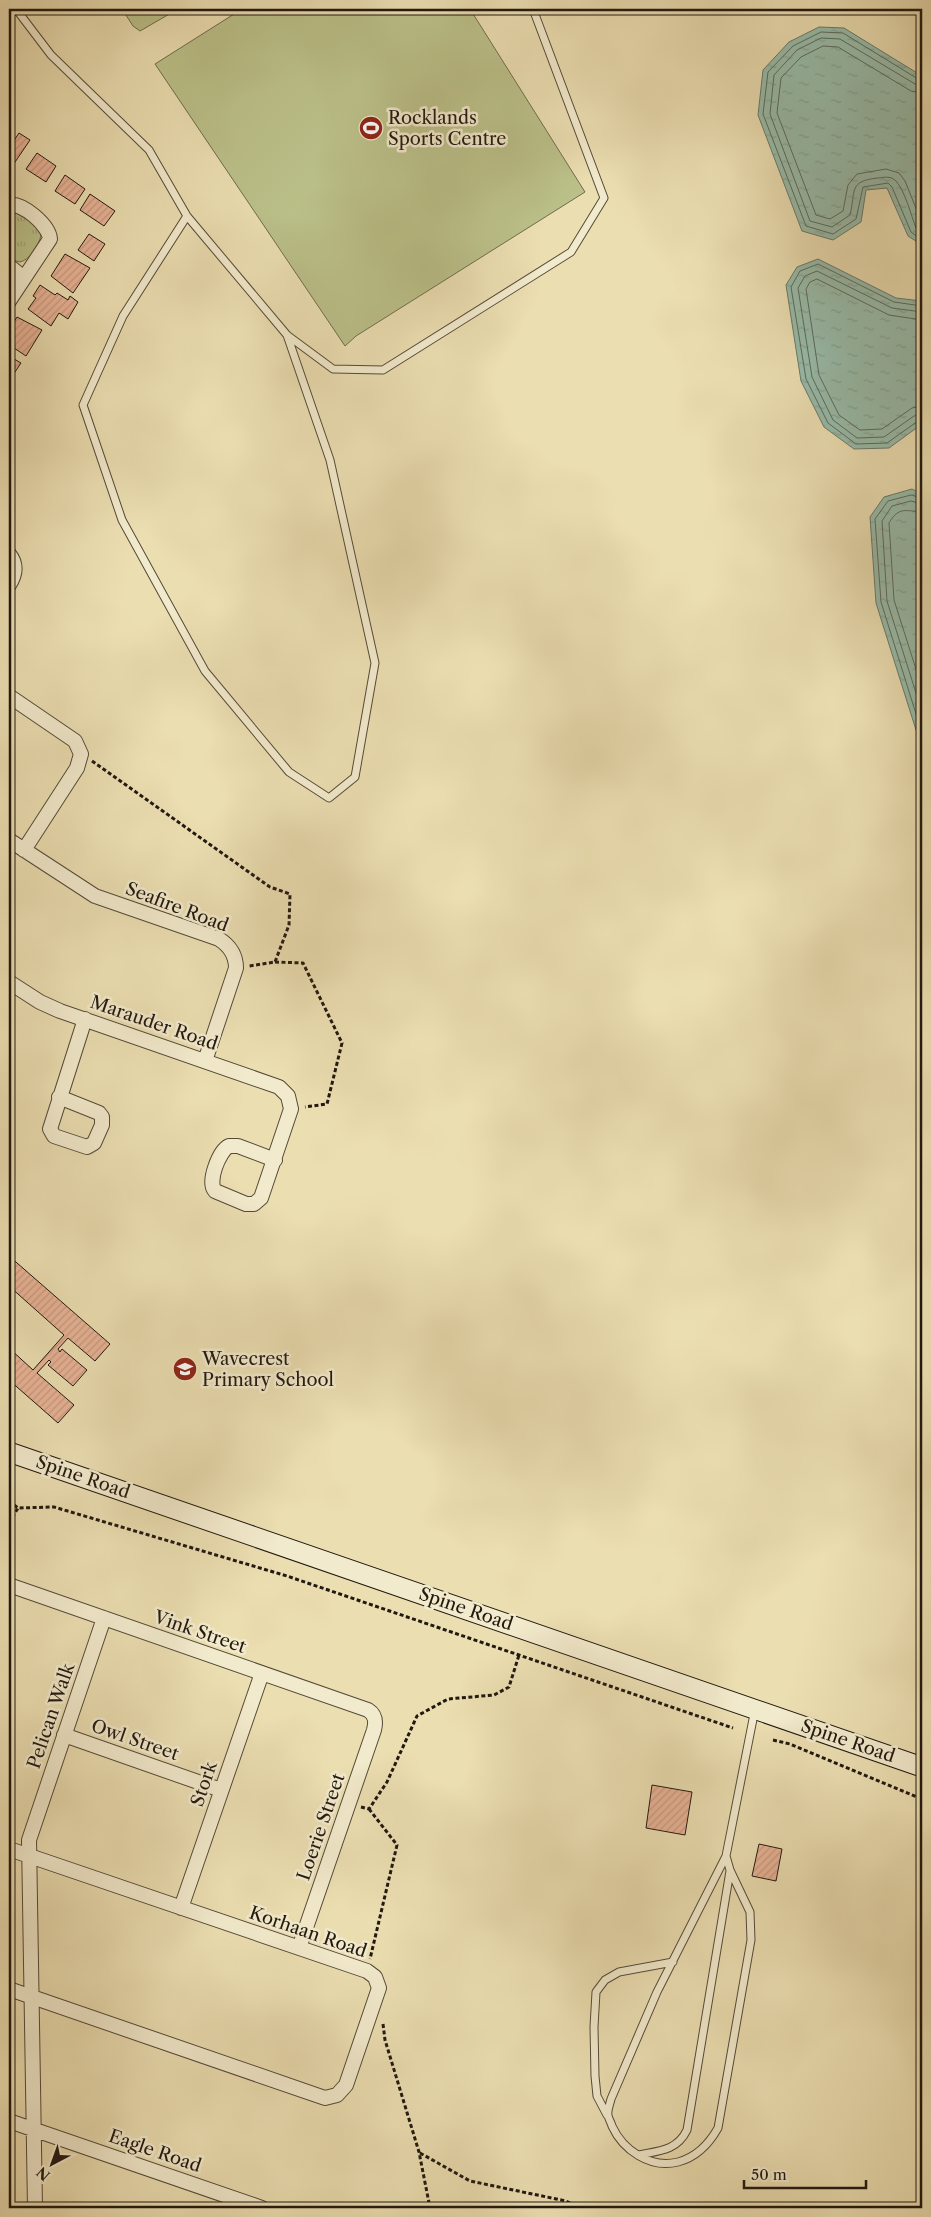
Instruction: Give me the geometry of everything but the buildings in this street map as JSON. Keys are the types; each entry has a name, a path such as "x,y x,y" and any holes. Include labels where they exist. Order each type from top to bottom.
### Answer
{"main road":[{"name":"Spine Road","path":"9,1452 922,1767"}],"street":[{"path":"9,205 19,205 48,230 50,238 9,301"},
{"path":"9,266 24,278"},
{"path":"9,554 15,569 9,585"},
{"path":"9,696 75,741 81,754 77,768 24,850"},
{"name":"Seafire Road","path":"9,840 95,896 219,939 232,951 236,968"},
{"path":"205,1061 236,968"},
{"name":"Marauder Road","path":"9,982 40,1002 275,1085 283,1090 290,1103"},
{"path":"58,1097 85,1019"},
{"path":"274,1160 238,1146 229,1146 222,1151 211,1179 212,1188 246,1204 254,1204 261,1198 274,1160 290,1103"},
{"name":"Vink Street","path":"9,1585 368,1710 375,1718"},
{"name":"Pelican Walk","path":"36,2208 30,1840 104,1618"},
{"name":"Stork","path":"181,1908 262,1674"},
{"name":"Loerie Street","path":"299,1948 374,1730 375,1718"},
{"name":"Owl Street","path":"64,1735 221,1790"},
{"name":"Korhaan Road","path":"9,1849 367,1971 378,1982 379,1994 346,2085 337,2095 325,2098 9,1990"},
{"name":"Eagle Road","path":"9,2121 262,2208"}],"lane":[{"path":"16,9 51,55 149,150 187,216 287,335 333,369 383,370 571,252 604,198 533,9"},
{"path":"187,216 123,316 83,405 122,520 205,671 289,772 329,798 355,777 375,663 330,460 287,335"},
{"path":"608,2116 616,2084 657,1992 726,1856 755,1709"},
{"path":"673,1962 619,1972 605,1980 596,1992 594,2076 597,2096 619,2140 637,2155 661,2163 678,2162 701,2150 718,2128 751,1940 750,1912 730,1870 726,1856"},
{"path":"637,2155 669,2149 678,2144 687,2130 730,1870"}],"path":[{"path":"81,754 270,887 290,894 289,925 275,962"},
{"path":"236,968 275,962 303,963 342,1043 327,1104 290,1103"},
{"path":"9,1501 18,1508 54,1507 103,1520 288,1576 733,1728"},
{"path":"9,1523 18,1508"},
{"path":"369,1809 387,1782 417,1716 448,1699 494,1695 509,1687 520,1655"},
{"path":"774,1740 922,1799"},
{"path":"348,1804 369,1809 397,1845 367,1971"},
{"path":"382,2022 385,2040 419,2152 430,2208"},
{"path":"419,2152 470,2181 566,2201 580,2208"}],"green space":[{"path":"122,9 178,9 140,31 133,26"},
{"name":"Rocklands Sports Centre","path":"242,9 470,9 585,192 356,336 345,346 155,64"},
{"path":"18,212 35,223 41,236 39,243 28,258 20,262 9,259 9,214"}],"water":[{"path":"819,27 844,28 922,76 922,245 908,236 887,188 866,190 861,222 833,240 802,231 758,115 763,70 789,42"},
{"path":"818,259 896,298 922,301 922,424 889,448 854,449 824,427 801,381 786,285 797,267"},
{"path":"912,489 922,494 922,749 876,603 870,517 884,497"}],"place":[{"name":"Rocklands Sports Centre","path":"371,128"},
{"name":"Wavecrest Primary School","path":"185,1369"}]}
